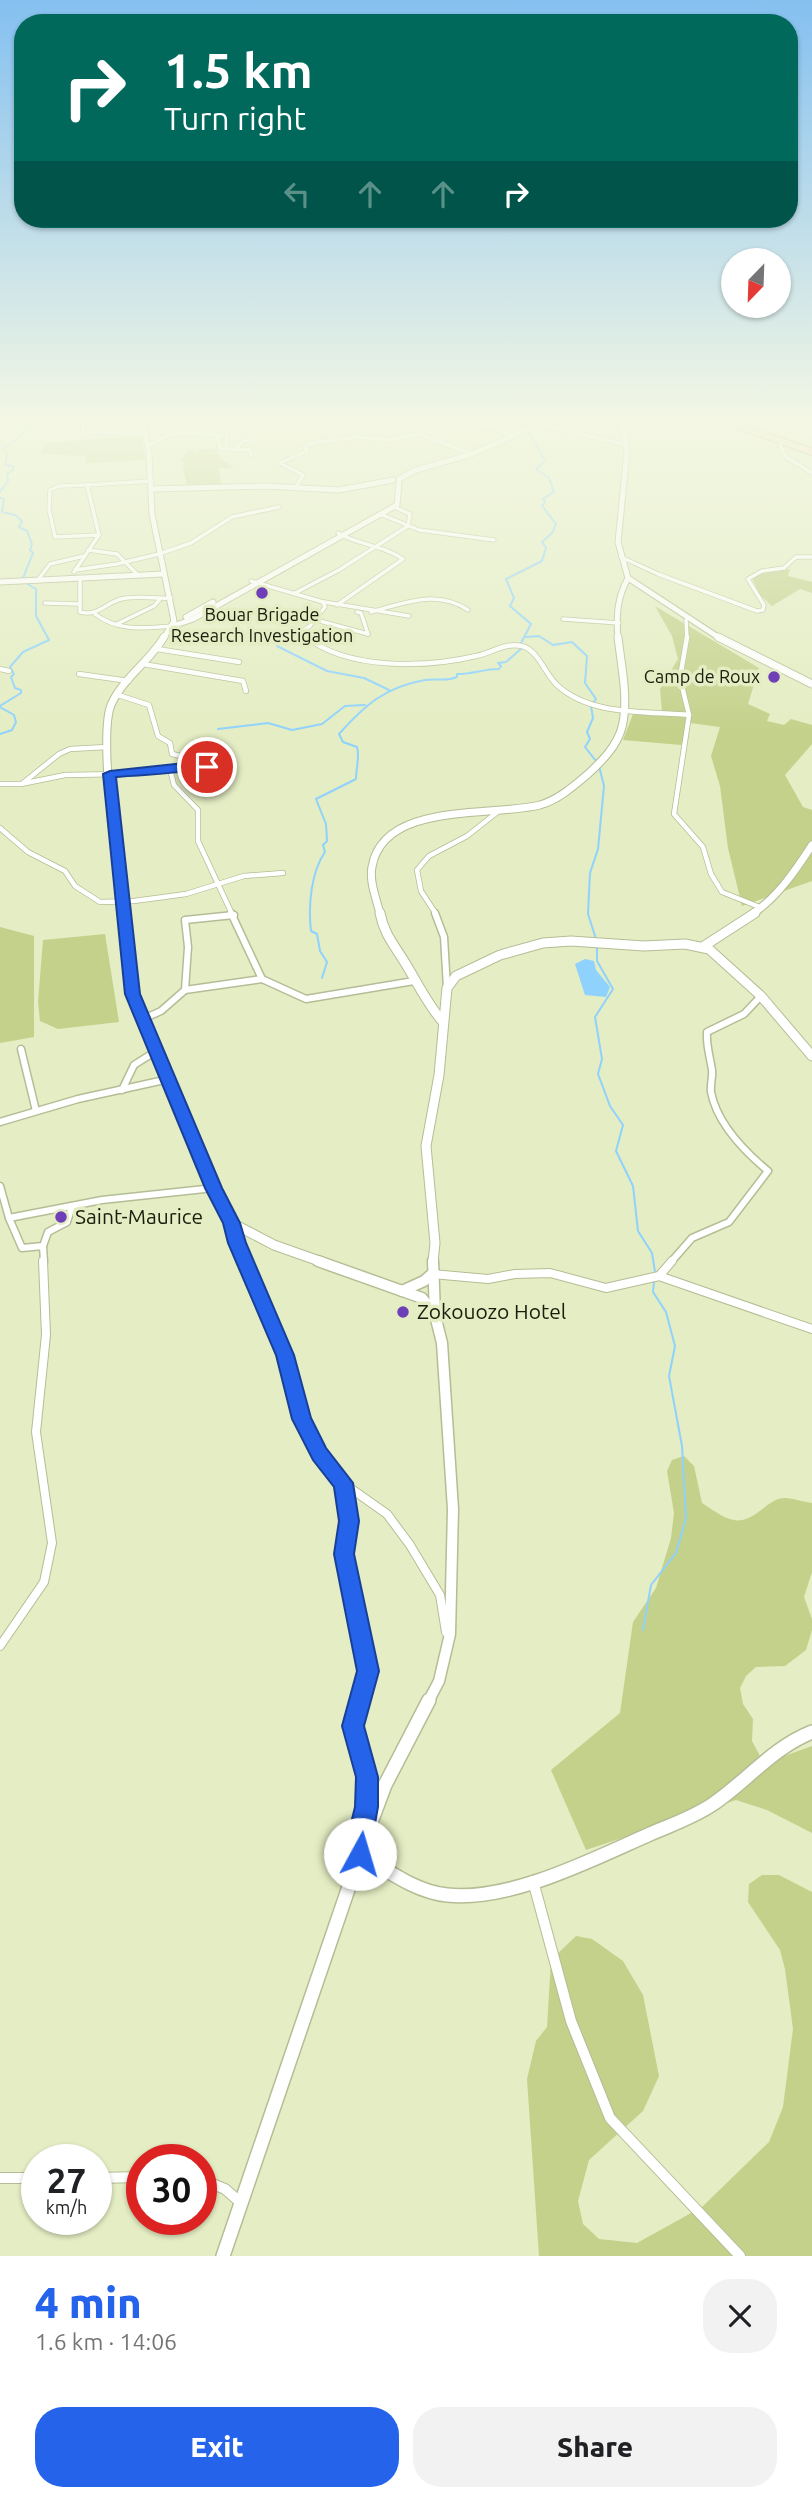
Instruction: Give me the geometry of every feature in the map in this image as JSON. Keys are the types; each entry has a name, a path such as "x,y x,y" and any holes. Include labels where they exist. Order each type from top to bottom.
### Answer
{"street":[{"path":"52,525 55,537 99,535"},
{"path":"70,580 99,535 97,525"},
{"path":"155,525 163,574 177,624"},
{"path":"75,570 128,563 192,542 218,525"},
{"path":"225,599 258,583 357,525"},
{"path":"619,525 618,542 628,578 687,620 756,660 812,684"},
{"path":"295,593 408,526 445,535 494,540"},
{"path":"80,579 80,612 95,614 104,621 135,628 193,620 251,581 340,535 389,551 403,559 337,605"},
{"path":"88,550 105,550 120,554 138,575"},
{"path":"785,568 792,557 800,554 812,557"},
{"path":"37,581 50,565 84,556"},
{"path":"621,557 658,574 757,611 763,610 764,605 748,579 762,571 795,567"},
{"path":"0,582 163,574"},
{"path":"443,1022 414,981 384,929 373,878 374,859 389,836 408,826 441,816 540,805 573,789 617,742 623,709 619,600 628,578"},
{"path":"251,581 323,602 371,612 409,616"},
{"path":"95,614 116,600 137,597 171,598"},
{"path":"371,612 435,598 457,603 468,610"},
{"path":"117,624 154,606 160,599"},
{"path":"323,602 325,607 316,620 302,631 306,639 363,662 439,662 478,656 506,645 521,646 529,648 538,657 545,672 568,694 590,706 689,715"},
{"path":"45,603 79,604"},
{"path":"316,620 368,634 361,613 337,605"},
{"path":"563,619 619,623"},
{"path":"687,620 687,643 680,678 689,715 674,814 703,847 711,874 722,892 762,908"},
{"path":"177,624 118,695 108,712 107,747 128,972 133,994 214,1188 232,1223 237,1243 285,1355 302,1419 319,1454 343,1483 387,1514 410,1545 440,1595 449,1645"},
{"path":"157,649 239,662"},
{"path":"143,664 239,680 246,691"},
{"path":"0,669 9,671"},
{"path":"79,674 129,681"},
{"path":"0,785 21,784 65,775 110,774 194,765 207,767 210,763 172,754 170,743 158,736 149,705 118,695"},
{"path":"21,784 59,754 71,749 107,747"},
{"path":"170,769 174,785 198,810 198,841 262,979"},
{"path":"223,2256 385,1785 435,1691 449,1645 453,1509 443,1343 435,1315 432,1273 435,1243 426,1146 439,1075 447,988 443,973 444,936 440,921 423,896 416,870 429,856 467,836 500,810"},
{"path":"0,828 28,852 65,871 75,886 100,902 186,894 244,876 283,873"},
{"path":"447,988 456,976 477,964 543,943 571,941 627,946 704,946 762,908 798,867 812,845"},
{"path":"185,990 188,947 185,920 234,915"},
{"path":"704,946 761,996 812,1056"},
{"path":"143,1019 161,1011 185,990 262,979 306,999 414,981"},
{"path":"659,1276 692,1238 729,1222 768,1171 740,1146 716,1107 710,1088 713,1073 705,1044 707,1032 719,1023 751,1012 761,996"},
{"path":"21,1049 36,1111"},
{"path":"122,1090 134,1065 156,1051"},
{"path":"0,1122 169,1079"},
{"path":"0,1186 9,1218 22,1248 43,1246"},
{"path":"9,1218 102,1200 214,1188"},
{"path":"0,1646 44,1582 52,1543 36,1432 46,1335 43,1246 48,1232 67,1222 72,1206"},
{"path":"232,1223 274,1245 422,1298 435,1315"},
{"path":"432,1273 488,1279 515,1274 550,1273 606,1289 659,1276 812,1329"},
{"path":"402,1291 424,1281 432,1273"},
{"path":"343,1483 349,1521 344,1554 368,1671 353,1726 367,1777 366,1807 359,1835 360,1854"},
{"path":"360,1854 416,1885 444,1895 466,1897 533,1881 704,1810 726,1797 794,1737 812,1732"},
{"path":"533,1881 571,2021 610,2118 740,2256"},
{"path":"0,2178 21,2178"},
{"path":"217,2186 242,2203"}],"green space":[{"path":"790,569 788,576 812,582 812,593 800,589 772,606 760,595 752,578 761,572"},
{"path":"655,606 759,668 748,704 770,714 767,721 784,725 791,719 812,725 812,744 785,775 803,807 812,810 812,881 742,906 728,848 720,786 711,756 720,727 690,723 681,745 623,740 633,714 662,712 660,689 678,659 672,636"},
{"path":"0,927 34,936 34,1037 0,1043"},
{"path":"105,934 119,1022 58,1029 40,1021 38,1002 43,940"},
{"path":"684,1456 694,1466 702,1503 726,1518 747,1518 782,1498 812,1503 812,1572 804,1597 812,1619 812,1630 806,1650 785,1666 756,1667 746,1676 740,1688 743,1704 753,1719 752,1741 760,1756 776,1759 812,1746 812,1833 767,1810 736,1800 586,1850 551,1770 620,1713 633,1622 656,1588 671,1538 674,1513 667,1471 672,1460"},
{"path":"762,1875 779,1875 812,1892 812,2256 539,2256 527,2079 536,2041 547,2027 551,1960 576,1936 592,1939 623,1961 643,1995 659,2076 643,2111 589,2160 578,2201 583,2224 599,2239 637,2243 702,2207 769,2142 783,2107 793,2029 780,1950 748,1902 749,1884"}],"water":[{"path":"585,959 594,961 596,970 610,987 606,997 585,995 575,964"}],"waterway":[{"path":"20,525 27,531 32,544 30,550 33,553 23,578"},
{"path":"322,978 327,962 320,951 317,934 311,931 310,921 310,900 316,869 325,852 323,845 327,841 326,824 316,799 356,779 358,759 357,747 343,742 339,734 367,706 398,687 425,680 449,679 457,677 457,674 499,669 501,666 498,663 506,662 522,648 521,643 531,624 510,606 514,598 506,579 542,561 546,548 542,542 553,532 556,525"},
{"path":"0,706 21,693 21,690 15,688 11,677 14,674 10,667 23,652 49,640 36,616 36,589 26,583"},
{"path":"526,637 539,636 553,645 572,642 587,656 585,683 596,699 591,706 593,718 587,732 590,739 585,747 596,761"},
{"path":"277,646 327,671 364,678 389,690"},
{"path":"218,729 268,723 292,730 322,724 345,706 365,705"},
{"path":"0,707 14,715 16,722 12,730 0,734"},
{"path":"596,939 588,914 590,873 598,849 604,786 599,766"},
{"path":"597,948 597,961 613,989 595,1017 602,1059 598,1074 610,1106 623,1125 616,1151 633,1186 638,1231 652,1253 655,1272"},
{"path":"643,1630 651,1585 676,1553 686,1518 682,1446 669,1376 675,1346 666,1312 653,1292 654,1281"}],"place":[{"name":"Bouar Brigade Research Investigation","path":"262,593"},
{"name":"Camp de Roux","path":"774,677"},
{"name":"Saint-Maurice","path":"61,1217"},
{"name":"Zokouozo Hotel","path":"403,1312"}],"route":[{"path":"207,767 194,765 110,774 118,871 127,931 128,972 146,1028 214,1188 232,1223 237,1243 285,1355 302,1419 319,1454 343,1483 349,1521 344,1554 368,1671 353,1726 367,1777 366,1807 359,1835 360,1854"}]}
